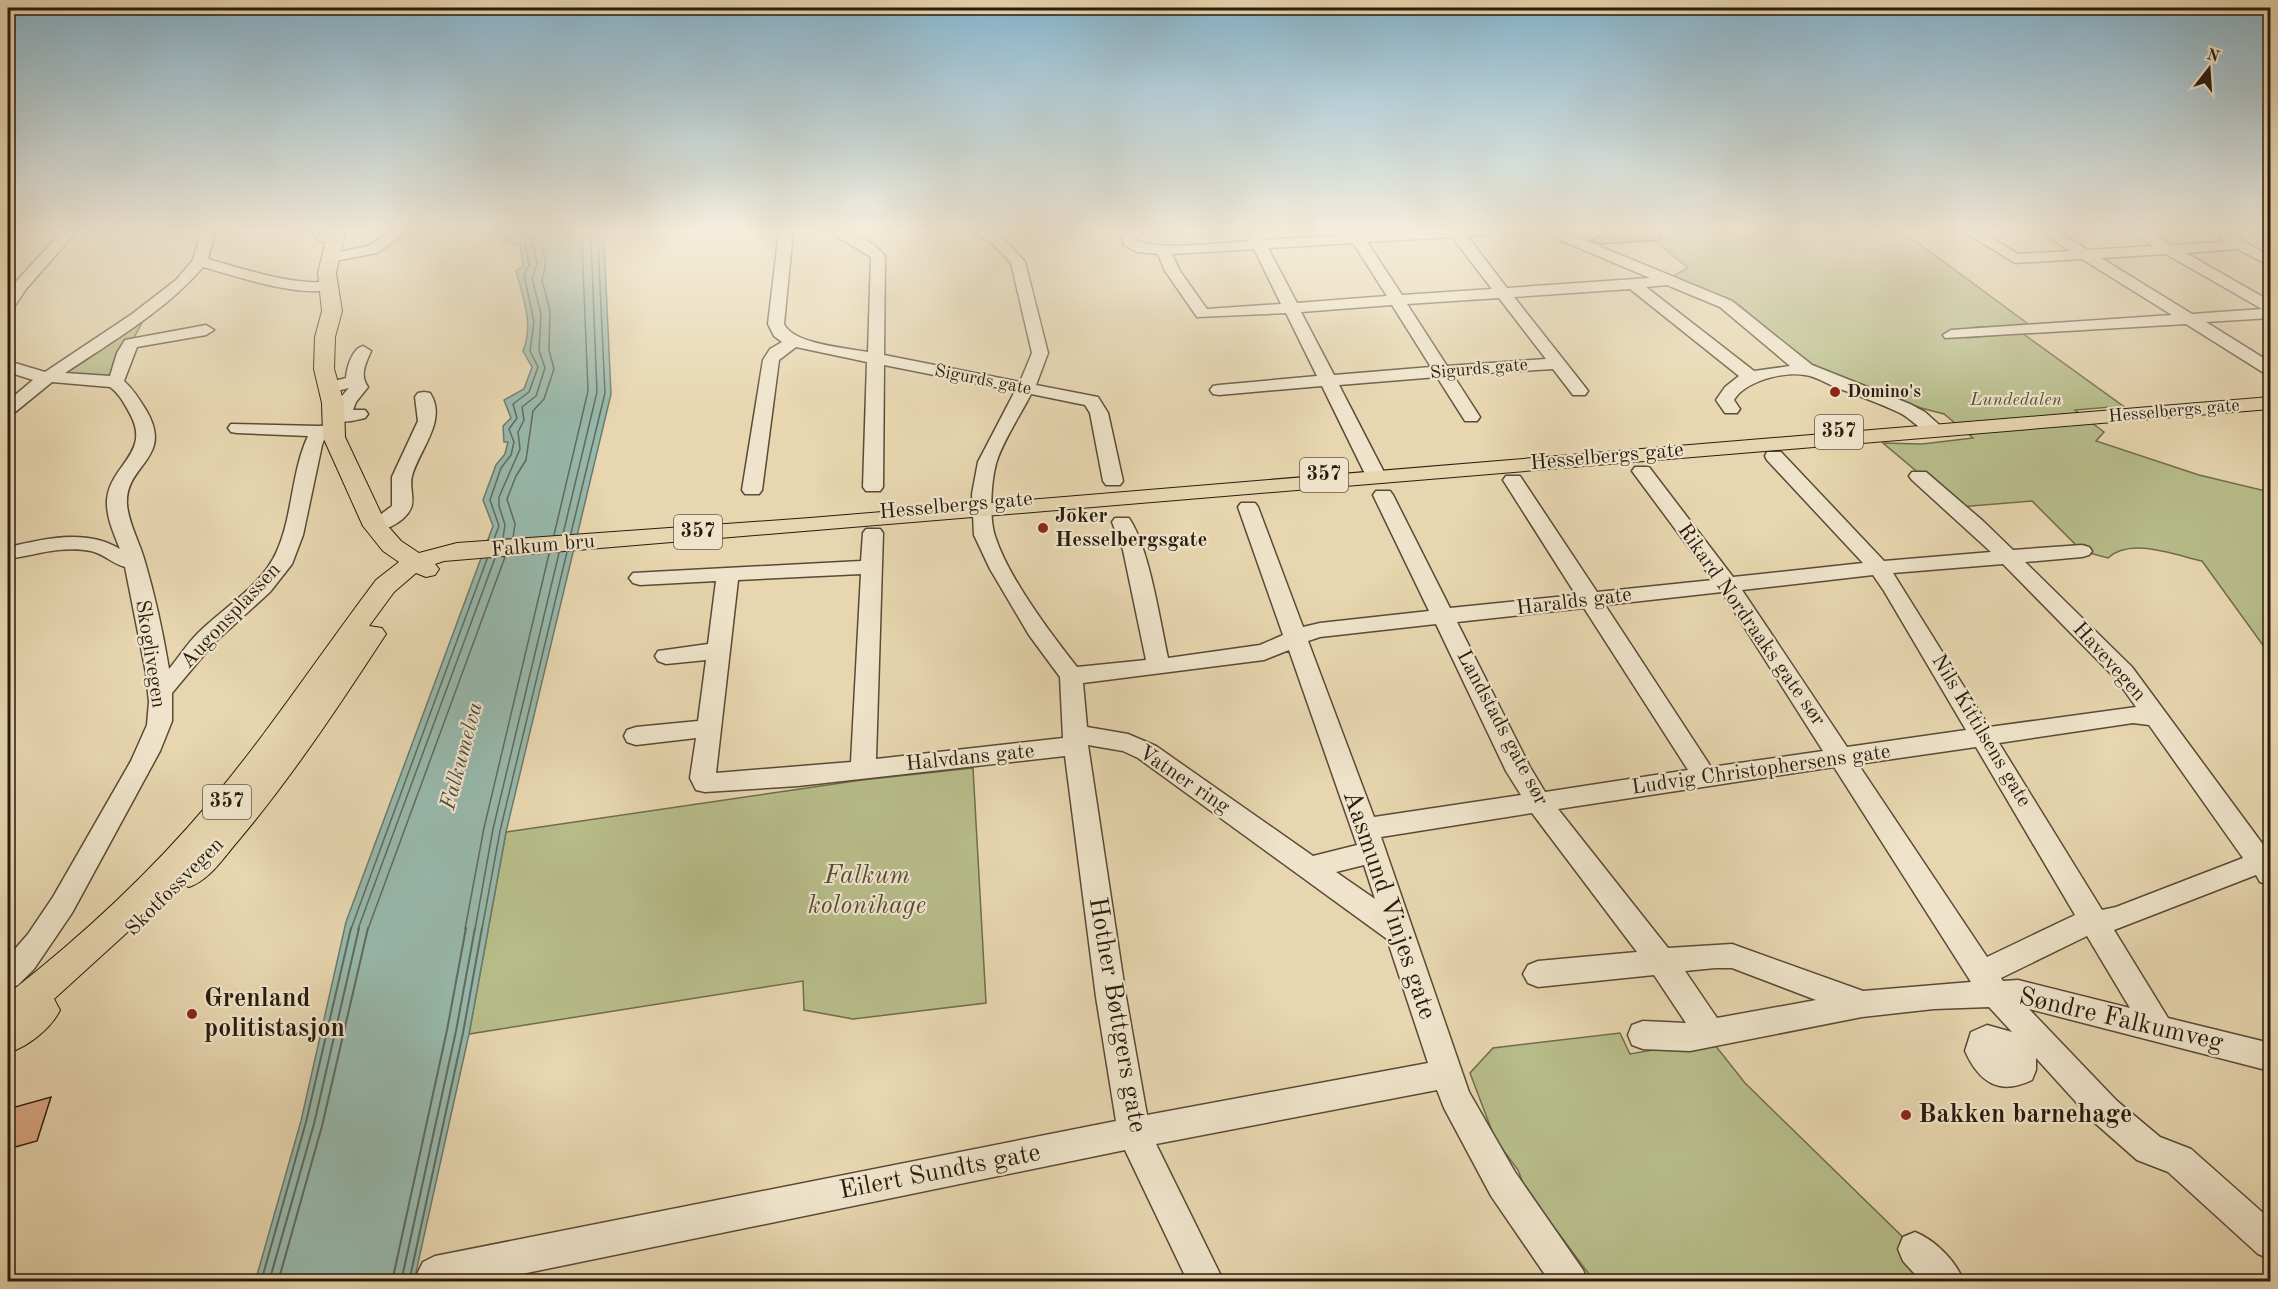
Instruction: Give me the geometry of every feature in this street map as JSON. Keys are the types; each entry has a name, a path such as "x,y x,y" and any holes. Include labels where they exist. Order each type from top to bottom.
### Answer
{"main road":[{"path":"330,291 332,312 325,337 324,369 333,404 326,430 339,450 375,526 392,546 420,566"},
{"name":"Hesselbergs gate","path":"610,540 810,525 982,507 1378,482 1485,467 1944,427 2271,403"},
{"name":"Falkum bru","path":"420,566 475,551 610,540"},
{"name":"Skotfossvegen","path":"8,1014 98,939 172,867 222,809 276,740 385,586 403,570 420,566"},
{"name":"Skotfossvegen","path":"8,1037 125,938 226,835 286,759 420,566"}],"street":[{"path":"8,409 48,378 147,311 171,291"},
{"path":"752,490 771,360 776,353 793,342 780,333 776,324 780,291"},
{"path":"873,487 877,291"},
{"path":"1026,291 1040,343 1040,354 987,462 982,507 984,535 1000,569 1040,635 1071,676 1076,740"},
{"path":"1187,291 1203,314 1529,291"},
{"name":"Landstads gate sør","path":"1281,291 1520,771 1539,803 1662,962 1710,1033"},
{"path":"1391,291 1471,417"},
{"path":"1642,291 1751,377"},
{"path":"1695,291 1726,304 1806,369 1904,408 1944,427"},
{"path":"2146,291 2266,366"},
{"path":"2243,291 2271,307"},
{"path":"1502,293 1579,392"},
{"path":"1951,335 2271,312"},
{"path":"8,366 23,373 48,378 114,382 121,375 127,348 131,343 206,330"},
{"name":"Sigurds gate","path":"793,342 1024,389 1082,398 1096,405 1113,481"},
{"path":"359,414 344,417 343,412 347,399 359,387 355,381 355,371 363,351"},
{"name":"Sigurds gate","path":"1220,390 1514,365 1558,364"},
{"path":"1731,409 1725,400 1732,386 1751,377 1806,369"},
{"path":"329,388 355,381"},
{"name":"Skoglivegen","path":"8,976 33,951 42,938 141,762 160,723 160,690 135,562 126,539 117,497 144,450 147,433 137,409 123,388 114,382"},
{"path":"375,526 396,515 402,507 402,477 427,421 424,398"},
{"path":"237,428 326,430"},
{"name":"Augonsplassen","path":"160,690 173,680 207,638 268,582 282,563 291,539 308,456 326,430"},
{"name":"Nils Kittilsens gate","path":"1774,456 1879,568 1984,737 2158,1028"},
{"name":"Rikard Nordraaks gate sør","path":"1642,471 1728,585 1988,983 2106,1112 2149,1149 2179,1160 2271,1242"},
{"name":"Havevegen","path":"1919,476 1976,525 2124,672 2266,868"},
{"path":"1513,480 1705,777"},
{"name":"Aasmund Vinjes gate","path":"1248,507 1369,840 1446,1074 1474,1134 1503,1184 1571,1281"},
{"path":"1122,522 1133,550 1159,667"},
{"path":"863,770 873,533"},
{"path":"8,553 56,544 88,544 108,549 127,562 135,562"},
{"name":"Haralds gate","path":"1071,676 1159,667 1264,652 1320,630 1879,568 2082,551"},
{"path":"640,578 870,567"},
{"path":"636,736 710,728 728,573"},
{"path":"666,656 720,647"},
{"name":"Ludvig Christophersens gate","path":"1309,868 1369,840 1539,803 2133,716 2157,717"},
{"name":"Halvdans gate","path":"710,728 703,778 705,783 863,770 1076,740"},
{"name":"Vatner ring","path":"1076,740 1128,743 1147,752 1397,930"},
{"name":"Hother Bøttgers gate","path":"1076,740 1111,998 1134,1134 1207,1281"},
{"path":"1988,983 2077,926 2118,918 2266,868"},
{"name":"Søndre Falkumveg","path":"1538,974 1732,956 1862,1004"},
{"name":"Søndre Falkumveg","path":"1643,1035 1665,1038 1690,1037 1862,1004 1988,983 2018,993 2271,1057"},
{"name":"Eilert Sundts gate","path":"435,1274 700,1219 1317,1097 1446,1074"},
{"path":"1915,1249 1947,1281"}],"green space":[{"name":"Lundedalen","path":"1707,291 1984,291 2031,326 1976,327 1958,331 1967,338 2022,333 2123,406 2075,410 2104,432 2096,441 2199,475 2270,492 2270,655 2202,561 2153,549 2128,549 2108,558 2082,551 2032,501 1959,507 1883,443 1922,444 1973,438 1944,414 1921,408 1809,364 1739,305"},
{"path":"145,317 115,373 108,376 65,374"},
{"name":"Falkum kolonihage","path":"973,768 986,1003 853,1019 804,1010 803,981 469,1034 506,832 862,780"},
{"path":"1620,1033 1630,1054 1711,1040 1745,1083 1915,1249 1926,1281 1594,1281 1525,1188 1518,1170 1495,1139 1470,1073 1493,1048"}],"water":[{"name":"Falkumelva","path":"521,291 606,291 611,394 506,832 469,1034 414,1281 255,1282 301,1121 346,922 493,526 483,500 496,465 505,454 508,442 504,442 503,426 511,418 504,400 524,389 532,367 523,351 528,331"}],"building":[{"path":"51,1097 37,1141 8,1149 8,1109"}],"place":[{"name":"Domino's","path":"1835,392"},
{"name":"Joker Hesselbergsgate","path":"1043,528"},
{"name":"Grenland politistasjon","path":"192,1014"},
{"name":"Bakken barnehage","path":"1906,1115"}]}
